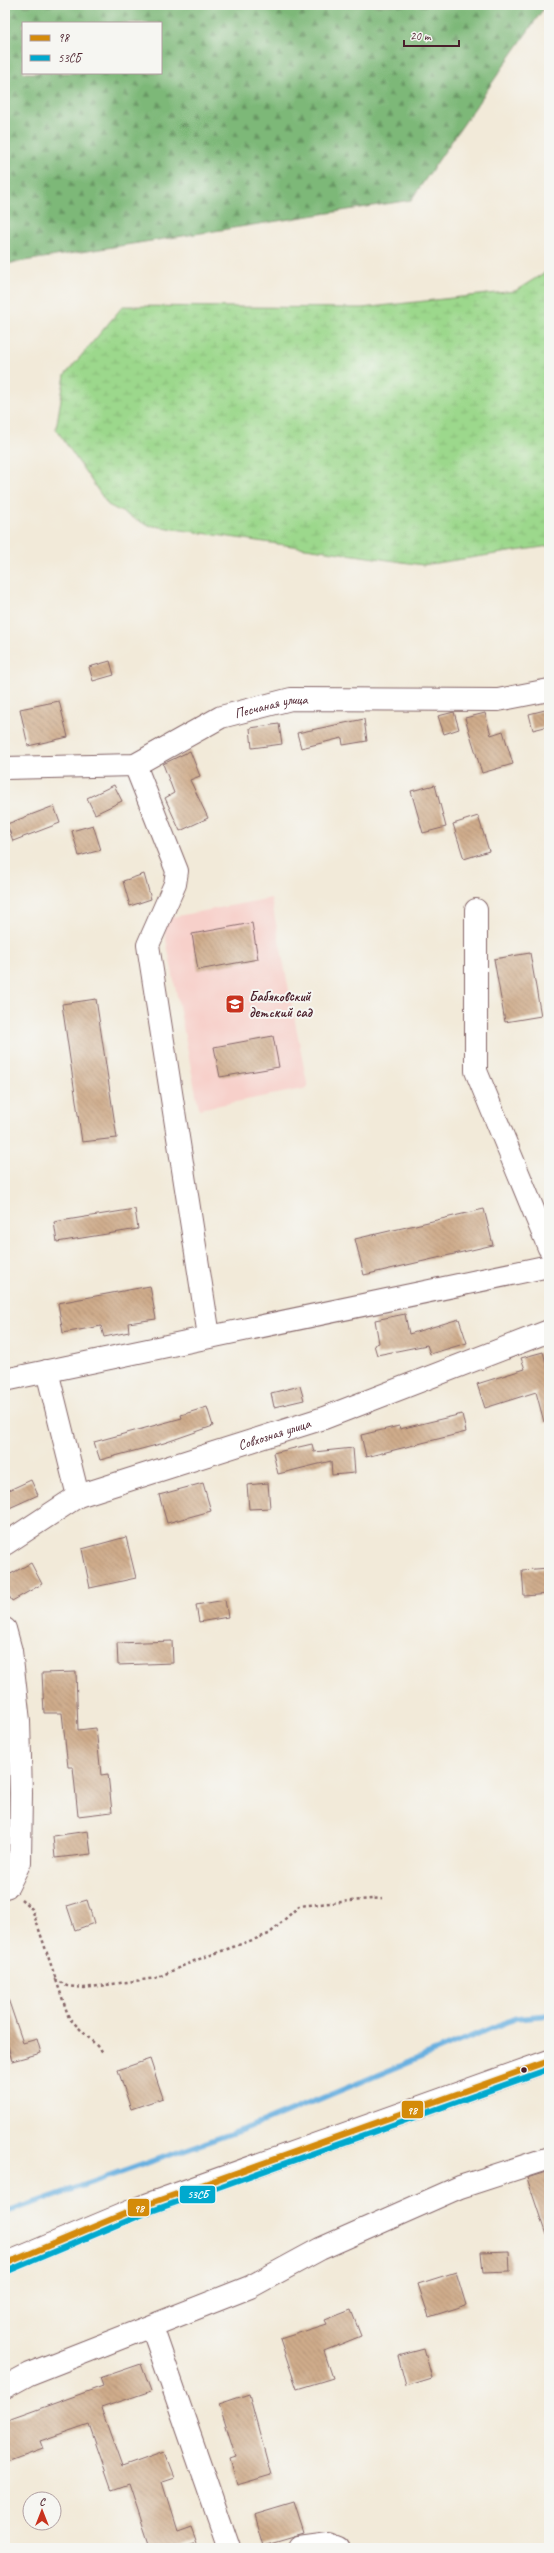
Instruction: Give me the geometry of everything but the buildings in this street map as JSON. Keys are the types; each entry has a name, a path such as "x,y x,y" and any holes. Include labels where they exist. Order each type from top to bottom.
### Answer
{"main road":[{"name":"Песчаная улица","path":"5,768 135,765 221,717 291,699 498,700 549,690"},
{"path":"135,765 178,871 175,884 148,946 209,1336"},
{"path":"476,910 476,1071 549,1248"},
{"path":"5,1380 209,1336 549,1266"},
{"name":"Совхозная улица","path":"5,1544 78,1496 324,1418 549,1331"},
{"path":"47,1371 78,1496"},
{"path":"5,1629 12,1651 19,1721 21,1793 20,1862 6,1887"},
{"path":"5,2264 143,2206 549,2061"},
{"path":"5,2387 29,2374 152,2327 250,2287 320,2249 460,2187 549,2158"},
{"path":"152,2327 229,2548"},
{"path":"299,2548 329,2544 339,2548"}],"path":[{"path":"6,1887 32,1909 69,2018 103,2052"},
{"path":"55,1979 67,1986 84,1988 156,1978 194,1961 269,1934 299,1906 382,1898"}],"shaded area":[{"name":"Бабяковский детский сад","path":"271,898 308,1088 199,1109 162,919"}],"green space":[{"path":"5,5 546,5 411,200 5,264"},
{"path":"549,270 549,546 423,565 147,525 108,505 56,429 65,375 123,306 362,308 515,291"}],"waterway":[{"path":"5,2213 264,2122 516,2018 549,2015"}],"transit line":[{"name":"98","path":"5,2264 143,2206 549,2061"},
{"name":"53СБ","path":"8,2271 146,2213 549,2069"}],"place":[{"name":"Бабяковский детский сад","path":"235,1004"}]}
